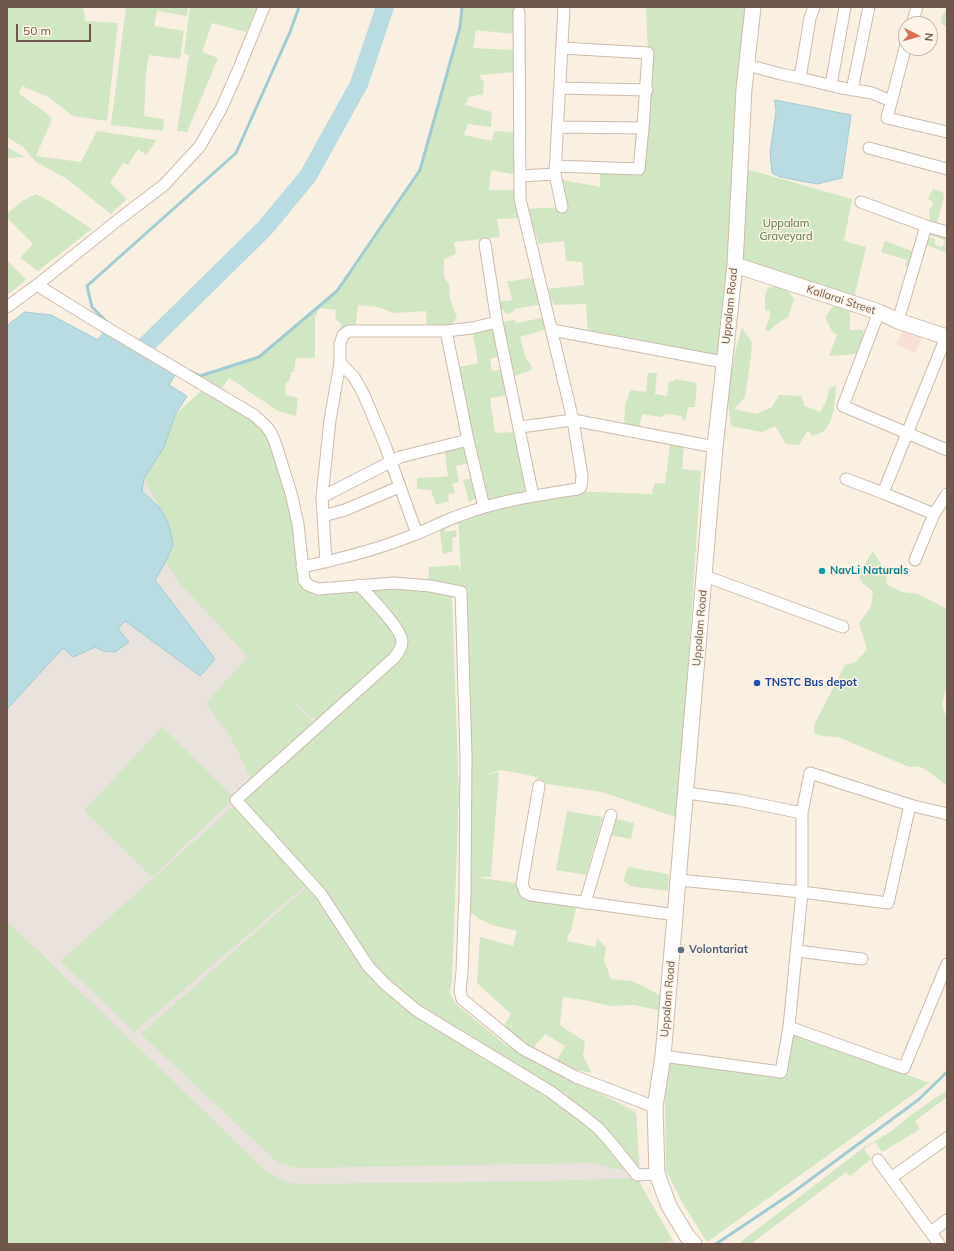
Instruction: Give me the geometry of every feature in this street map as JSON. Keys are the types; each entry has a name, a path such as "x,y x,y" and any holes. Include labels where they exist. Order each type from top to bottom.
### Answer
{"main road":[{"name":"Uppalam Road","path":"693,1242 687,1236 668,1206 657,1174 655,1107 663,1056 687,793 723,362 734,265 744,90 752,7"},
{"name":"Kallarai Street","path":"734,265 879,312 898,321 947,337"}],"street":[{"path":"7,307 164,185 200,146 221,109 264,7"},
{"path":"562,207 555,170 564,7"},
{"path":"800,78 810,18 814,7"},
{"path":"830,86 845,7"},
{"path":"852,90 870,7"},
{"path":"302,567 359,554 416,534 440,523 484,507 581,487 582,476 573,420 520,199 519,12"},
{"path":"520,176 555,170 639,169 647,90 648,53 562,48"},
{"path":"903,56 887,118 947,132"},
{"path":"747,65 830,86 872,93 891,101"},
{"path":"560,88 647,90"},
{"path":"558,127 644,128"},
{"path":"869,148 947,170"},
{"path":"861,202 926,226 947,232"},
{"path":"898,321 926,226"},
{"path":"485,244 497,322 533,496"},
{"path":"37,285 254,415 266,426 271,433 291,492 298,524 304,580 308,585 318,589 394,583 430,586 461,592 466,756 465,893 460,991 462,999 523,1049 576,1077 655,1107"},
{"path":"879,312 843,406 947,450"},
{"path":"326,562 322,497 330,420 340,363 340,344 343,335 349,331 446,331 472,328 497,322"},
{"path":"552,330 723,362"},
{"path":"446,331 468,440 484,507"},
{"path":"883,493 947,337"},
{"path":"340,363 354,377 363,393 390,461 416,534"},
{"path":"520,428 573,420 716,447"},
{"path":"322,497 400,457 468,440"},
{"path":"846,479 934,514"},
{"path":"323,516 344,510 399,487"},
{"path":"915,560 934,514 947,494"},
{"path":"705,576 843,627"},
{"path":"359,585 399,631 402,643 400,650 394,658 236,800 321,894 368,966 384,983 416,1010 552,1092 598,1128 637,1175 657,1174"},
{"path":"663,1056 781,1072 789,1028 797,951 802,892 802,813 810,773 910,805 947,814"},
{"path":"539,786 522,884 525,892 531,895 676,915"},
{"path":"687,793 738,800 802,813"},
{"path":"679,880 802,892 888,903 910,805"},
{"path":"585,903 611,815"},
{"path":"797,951 862,959"},
{"path":"789,1028 904,1068 947,964"},
{"path":"891,1178 947,1138"},
{"path":"878,1160 939,1244"},
{"path":"931,1232 947,1220"}],"shaded area":[{"path":"904,327 923,336 915,353 896,344"},
{"path":"151,467 274,555 446,996 510,1050 636,1111 642,1203 676,1244 7,1244 7,709 63,647 73,657 95,647 103,651 115,652 129,642 118,629 125,620 200,676 155,580 173,545 160,508 142,491 144,478"}],"green space":[{"path":"7,7 75,7 84,9 85,21 118,23 107,121 73,116 50,98 22,86 19,94 44,111 52,119 36,156 81,162 97,131 157,140 146,155 138,149 128,165 123,163 110,183 127,199 111,214 67,179 36,162 23,147 7,137"},
{"path":"126,7 188,7 187,16 157,11 154,26 184,31 180,59 149,55 146,73 144,116 164,119 163,131 111,125"},
{"path":"190,7 257,7 246,32 212,23 202,52 218,58 187,132 177,131 189,55 184,53"},
{"path":"462,7 515,7 513,34 476,30 473,48 513,50 516,72 479,75 484,83 483,94 469,97 465,105 492,112 491,127 468,124 464,135 492,141 494,131 517,133 516,175 491,170 489,190 517,190 521,218 497,219 500,237 454,242 456,254 444,259 444,277 449,284 450,299 457,317 446,331 427,326 426,311 394,313 378,307 358,305 354,327 340,335 341,323 335,319 336,310 320,308 315,317 315,358 296,358 294,372 291,372 290,380 286,383 285,395 298,398 296,416 278,411 229,378 221,389 201,376 259,357 337,291 420,170 460,27"},
{"name":"Uppalam Graveyard","path":"646,7 752,7 739,167 852,199 844,241 866,247 854,298 732,265 723,362 588,334 586,304 554,305 546,289 584,285 582,262 566,261 564,241 539,244 527,209 562,207 563,180 600,187 600,172 639,169 648,53"},
{"path":"947,8 947,28 941,23 942,16"},
{"path":"7,147 25,157 7,158"},
{"path":"933,189 943,192 944,198 937,223 930,220 929,209 932,207 933,202 928,199"},
{"path":"36,194 92,229 38,271 20,258 33,244 7,218 7,214 22,201"},
{"path":"932,231 947,234 947,253 924,244 927,237 935,239 935,245 942,247 945,241 938,237 926,235"},
{"path":"885,241 917,253 912,268 905,266 907,260 881,252"},
{"path":"7,260 26,280 7,295"},
{"path":"536,277 543,304 514,309 512,313 506,314 504,310 498,311 496,302 512,300 508,284 506,282"},
{"path":"779,286 790,293 794,299 788,317 774,326 769,332 765,329 770,317 770,311 765,310 765,295 768,288"},
{"path":"834,305 850,312 850,330 863,330 864,343 858,354 829,356 837,335 832,331 825,317"},
{"path":"546,317 547,329 520,337 526,359 530,363 532,370 509,378 508,395 490,398 495,433 515,432 533,496 567,491 653,494 652,491 655,483 665,484 670,445 684,447 682,469 701,471 678,818 602,792 547,784 533,776 501,770 481,776 499,772 491,877 475,877 522,884 525,892 577,903 571,931 568,935 567,941 596,947 597,939 606,947 604,960 611,979 632,981 666,998 664,1008 658,1010 634,1005 611,1006 563,997 560,1025 585,1042 583,1056 592,1073 572,1069 557,1060 565,1046 545,1034 532,1049 522,1043 504,1026 511,1014 477,983 480,937 513,946 517,931 492,925 464,909 469,876 472,779 461,592 428,583 429,567 459,565 461,575 458,516 485,507 458,367 478,363 472,328 514,320 517,323","holes":["501,356 507,369 492,371 490,359"]},
{"path":"742,328 752,342 751,356 745,397 734,409 756,414 772,407 779,395 801,396 805,406 820,412 826,402 829,389 836,385 835,404 832,418 826,429 821,433 812,436 808,430 799,445 786,444 775,426 762,432 731,426 727,395 735,352"},
{"path":"648,373 657,373 655,394 667,396 669,381 673,382 675,379 697,383 695,407 688,407 686,419 683,421 682,416 666,414 661,417 642,414 638,432 624,428 625,404 631,390 646,392"},
{"path":"201,391 266,426 291,493 308,585 359,585 399,631 400,650 320,724 281,691 318,727 251,780 230,736 206,703 248,657 178,581 166,561 173,545 169,525 144,478 156,460 175,415"},
{"path":"468,440 469,463 456,466 459,482 452,484 455,493 448,494 449,501 436,505 431,490 417,489 417,478 448,476 444,448"},
{"path":"475,478 479,497 469,502 463,480"},
{"path":"445,523 445,532 456,530 457,537 452,538 453,551 443,554 439,526"},
{"path":"873,551 886,572 887,585 902,592 918,594 947,609 947,684 942,705 947,716 947,784 944,784 932,774 920,767 909,767 838,737 822,736 814,733 814,725 845,665 856,662 867,649 859,623 871,607 873,591 862,583 858,574"},
{"path":"365,589 432,591 452,596 459,797 452,980 450,993 456,1004 502,1042 552,1070 615,1101 636,1114 639,1167 618,1152 598,1128 384,983 323,892 241,800 404,650"},
{"path":"162,727 234,798 152,877 84,811"},
{"path":"236,804 308,883 134,1032 61,961"},
{"path":"567,811 603,817 586,875 556,870"},
{"path":"612,818 634,823 631,839 609,835"},
{"path":"628,867 669,874 668,891 630,886 623,881"},
{"path":"310,884 382,984 586,1120 632,1172 590,1163 296,1168 277,1162 141,1034"},
{"path":"7,921 265,1170 283,1181 296,1184 550,1181 637,1178 672,1239 664,1244 7,1244"},
{"path":"787,1029 929,1083 707,1242 682,1202 666,1171 665,1104 667,1060 778,1072"},
{"path":"947,1090 947,1097 915,1121 920,1129 882,1152 875,1142 864,1149 871,1159 850,1176 846,1172 751,1244 738,1244 863,1148 892,1131 911,1115"}],"water":[{"path":"775,100 851,115 842,178 817,184 780,177 772,173 770,152 776,112"},
{"path":"25,312 51,315 98,340 109,324 180,367 169,385 187,396 175,415 164,447 144,478 142,491 160,508 169,525 173,545 155,580 215,659 200,676 125,621 118,629 129,642 115,652 103,651 95,647 73,657 63,648 7,709 7,326"}],"waterway":[{"path":"108,323 92,307 87,286 236,153 290,32 299,7"},
{"path":"130,363 145,346 265,228 308,176 359,84 385,7"},
{"path":"190,371 200,376 259,357 337,291 420,170 460,27 462,7"},
{"path":"716,1244 792,1193 918,1100 947,1072"}],"place":[{"name":"NavLi Naturals","path":"822,571"},
{"name":"TNSTC Bus depot","path":"757,683"},
{"name":"Volontariat","path":"681,950"}]}
